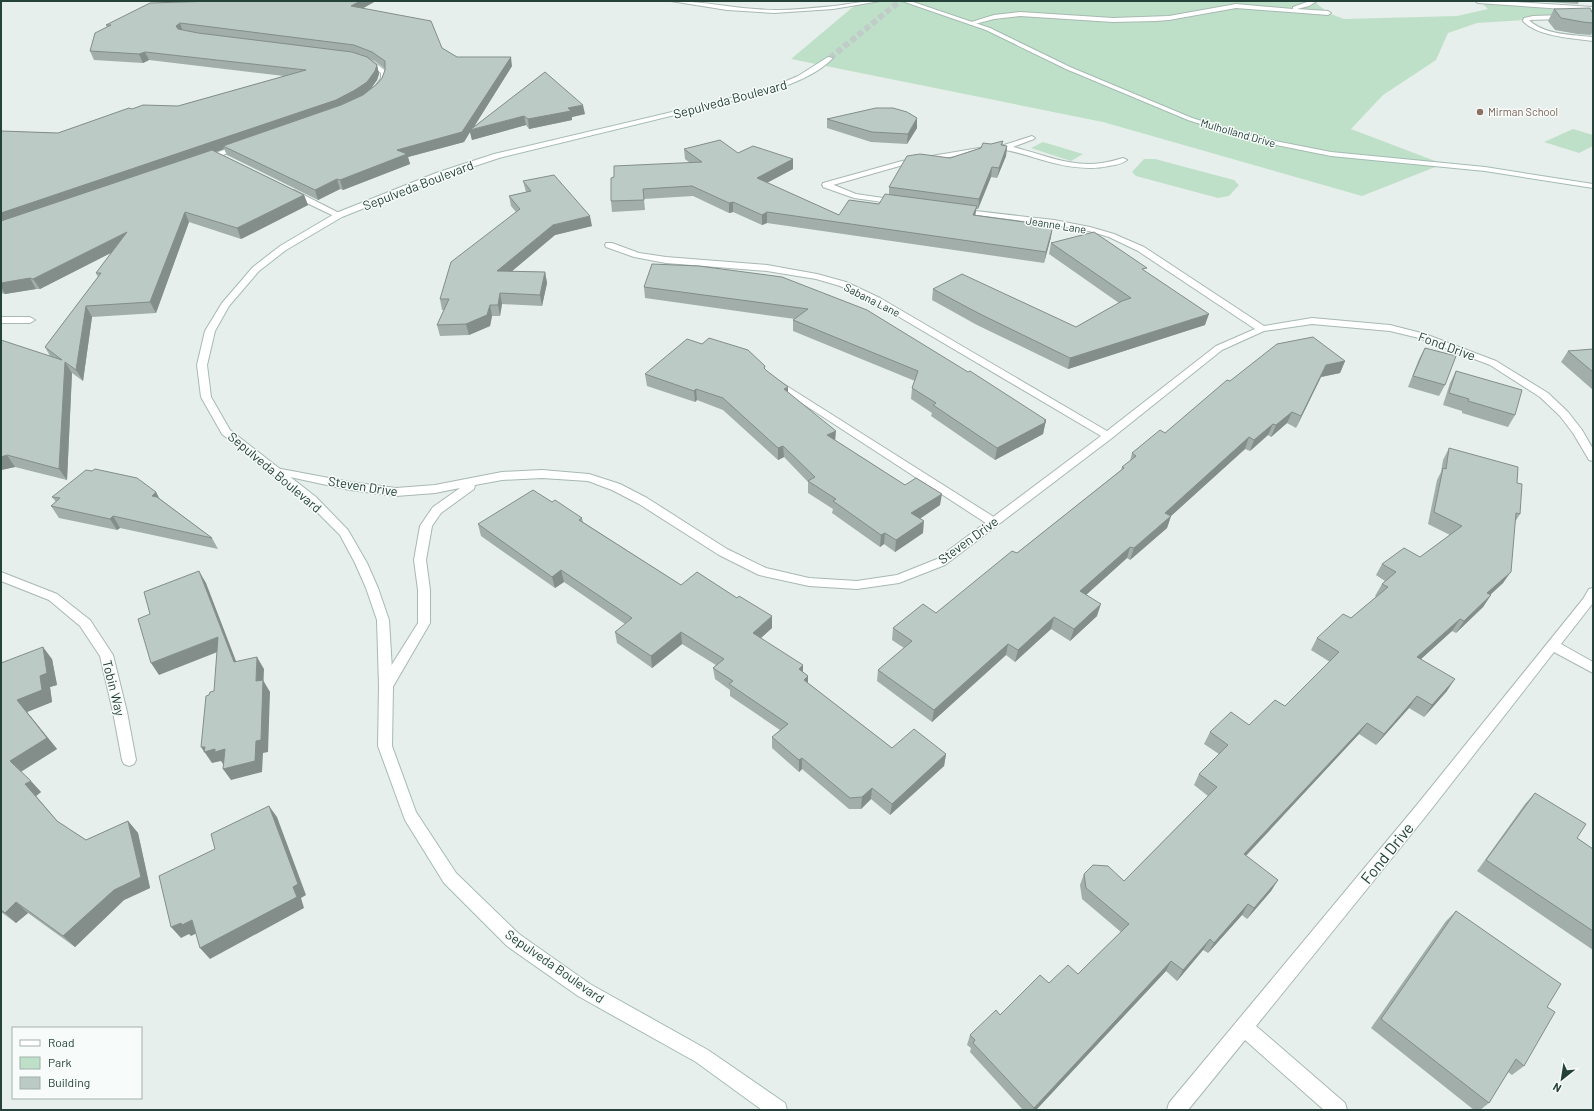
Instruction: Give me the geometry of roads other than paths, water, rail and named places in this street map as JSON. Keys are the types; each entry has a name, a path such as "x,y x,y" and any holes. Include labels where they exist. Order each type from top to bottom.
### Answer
{"street":[{"path":"674,1 741,10 778,11 813,9 877,1"},
{"name":"Mulholland Drive","path":"905,1 971,23 1003,36 1068,68 1190,119 1249,138 1324,153 1485,170 1593,186"},
{"path":"971,23 994,17 1020,14 1134,20 1169,18 1236,6 1328,13 1314,1 1304,6 1281,9"},
{"path":"1479,2 1593,8"},
{"path":"1593,16 1526,19 1526,21 1534,27 1544,30 1593,40"},
{"path":"356,58 372,63 384,72 384,78 375,93"},
{"name":"Sepulveda Boulevard","path":"778,1110 702,1056 584,990 513,940 450,878 410,815 386,746 386,686 383,620 372,588 361,563 344,533 312,500 226,432 206,397 202,365 210,331 225,305 256,269 282,248 339,216 439,175 497,156 772,90 809,73 830,58"},
{"path":"907,204 854,196 826,185 902,164 984,149 1006,147 1032,138"},
{"path":"194,163 246,145"},
{"path":"1006,147 1065,164 1090,167 1103,166 1123,160"},
{"path":"216,155 229,161"},
{"path":"283,187 339,216"},
{"name":"Jeanne Lane","path":"952,210 1067,225 1107,234 1141,249 1262,329"},
{"name":"Sabana Lane","path":"608,245 637,255 666,260 767,268 817,277 843,284 877,300 1108,436"},
{"path":"1,320 30,320"},
{"name":"Fond Drive","path":"1262,329 1312,320 1372,325 1422,336 1452,346 1493,363 1544,395 1564,414 1578,432 1593,458"},
{"name":"Steven Drive","path":"276,471 366,488 396,492 436,490 502,476 542,474 589,478 616,487 643,501 723,552 763,572 809,582 857,585 899,579 941,562 1108,436 1219,348 1262,329"},
{"path":"771,379 993,522"},
{"name":"Steven Drive","path":"386,686 424,623 424,590 420,560 426,526 437,510 455,495 474,483"},
{"name":"Tobin Way","path":"1,576 53,598 85,622 106,655 120,712 129,760"},
{"name":"Fond Drive","path":"1176,1110 1421,811 1587,602 1593,592"},
{"path":"1552,646 1593,668"},
{"path":"1244,1027 1338,1110"}],"tunnel":[{"path":"830,58 900,1"}],"place":[{"name":"Mirman School","path":"1480,112"}]}
